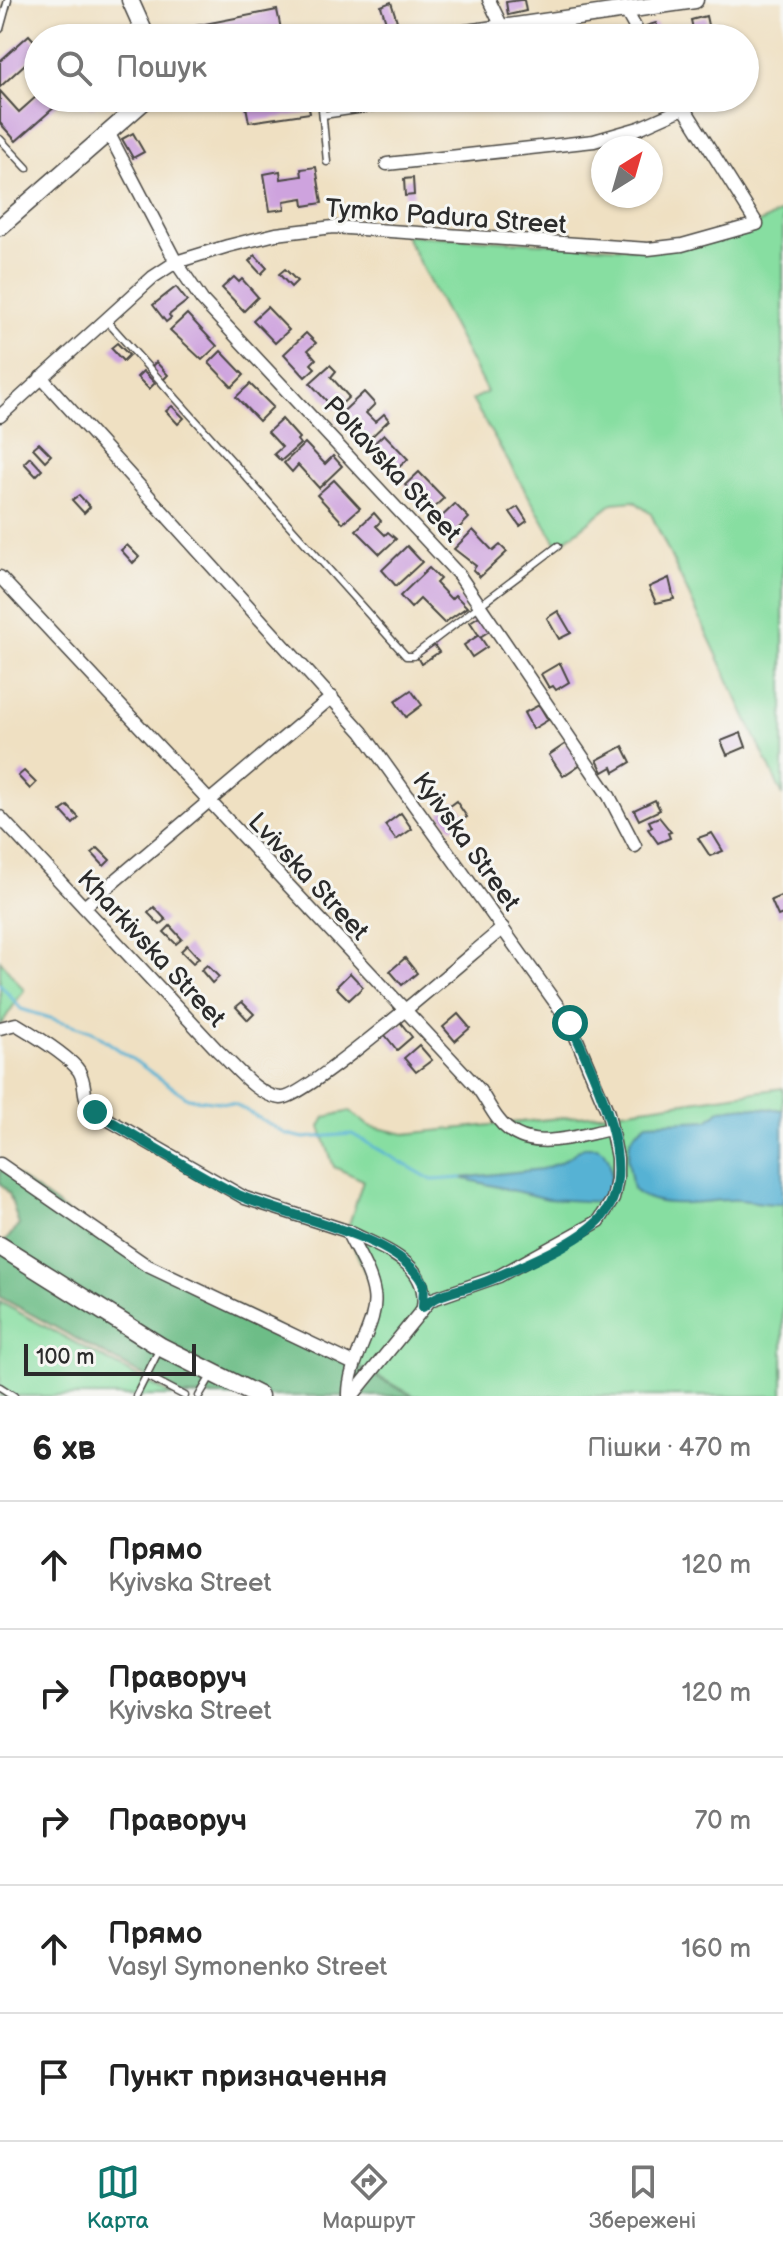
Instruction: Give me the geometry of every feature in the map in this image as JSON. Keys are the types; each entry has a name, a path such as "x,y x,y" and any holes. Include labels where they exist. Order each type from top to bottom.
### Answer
{"main road":[{"path":"0,1246 161,1347 259,1396"}],"street":[{"path":"130,0 141,24"},
{"path":"489,0 501,24"},
{"path":"525,24 695,0"},
{"path":"626,11 633,24"},
{"path":"0,227 133,112"},
{"path":"387,164 594,141 639,128 666,112"},
{"name":"Tymko Padura Street","path":"0,416 140,286 176,262 276,234 333,227 648,249 682,245 757,224 687,112"},
{"name":"Poltavska Street","path":"109,134 176,262 214,313 459,575 483,605 609,796 635,846"},
{"name":"Kyivska Street","path":"41,377 362,732 570,1023 608,1113 617,1179 613,1199 599,1221 499,1276 473,1288 437,1296 421,1312"},
{"name":"Lvivska Street","path":"0,577 477,1087 499,1121 517,1134 543,1142 611,1129"},
{"path":"84,907 332,697"},
{"name":"Kharkivska Street","path":"0,817 218,1051 257,1087 280,1098 306,1089 404,1008"},
{"path":"404,1008 503,928"},
{"path":"0,1028 16,1024 71,1063 82,1078 87,1105 109,1120 245,1198 347,1231 413,1268 424,1285 421,1312 351,1396"},
{"path":"0,1164 136,1259 352,1363"},
{"path":"347,1231 375,1295 370,1321 352,1363 351,1396"}],"lane":[{"path":"0,29 8,0"},
{"path":"323,112 327,162"},
{"path":"323,115 344,112"},
{"path":"0,139 27,168"},
{"path":"104,318 406,656 413,656 558,546"},
{"path":"136,1396 161,1347"},
{"path":"199,1396 212,1374"},
{"path":"147,1376 185,1396"},
{"path":"0,1387 14,1396"}],"green space":[{"path":"783,211 783,796 651,514 634,501 613,503 558,546 472,400 487,392 405,235 648,249 757,224"},
{"path":"0,960 24,990 0,1026"},
{"path":"783,1088 783,1396 414,1396 352,1363 375,1295 347,1231 363,1180 334,1167 320,1127 325,1117 350,1111 369,1126 405,1134 608,1113"},
{"path":"0,1164 107,1241 414,1396 180,1396 0,1297 0,1247 19,1225 9,1193 0,1183"},
{"path":"0,1302 173,1396 0,1396"}],"water":[{"path":"747,1107 783,1110 783,1204 739,1200 669,1203 643,1197 633,1189 628,1159 630,1141 647,1123 708,1120 720,1110"},
{"path":"584,1147 597,1147 607,1156 610,1164 611,1180 603,1202 548,1199 461,1178 542,1169 559,1163"}],"building":[{"path":"524,0 526,11 508,15 506,2"},
{"path":"391,2 397,21 387,24 381,6"},
{"path":"277,10 280,24 205,24"},
{"path":"706,16 708,24 692,24 691,20"},
{"path":"24,39 24,65 0,87 0,61"},
{"path":"0,91 19,112 24,108 24,112 49,112 16,141 0,123"},
{"path":"247,112 310,113 249,122"},
{"path":"133,133 144,152 133,158 122,139"},
{"path":"316,167 322,203 304,206 303,198 284,201 285,209 270,211 264,174 280,171 281,179 302,176 301,169"},
{"path":"413,178 414,195 405,196 404,179"},
{"path":"255,255 267,268 261,274 249,261"},
{"path":"285,269 297,281 291,287 279,274"},
{"path":"234,277 239,282 242,279 258,297 244,311 222,288"},
{"path":"176,287 187,301 169,315 171,318 166,322 153,305"},
{"path":"267,307 289,330 275,343 253,320"},
{"path":"187,314 217,346 202,360 170,330"},
{"path":"306,333 316,343 308,350 316,359 311,364 315,368 305,377 284,354"},
{"path":"117,343 129,355 123,361 111,348"},
{"path":"221,351 244,375 232,387 209,363"},
{"path":"156,362 168,375 162,381 150,368"},
{"path":"330,365 336,371 331,377 349,397 335,410 310,383"},
{"path":"143,371 155,383 149,389 137,377"},
{"path":"250,384 273,407 259,421 236,397"},
{"path":"364,392 375,404 366,413 375,422 384,414 389,420 361,447 355,440 358,437 347,425 343,428 335,419"},
{"path":"172,406 184,418 178,424 166,411"},
{"path":"282,419 299,438 300,444 281,461 274,454 282,447 268,432"},
{"path":"384,434 408,459 398,468 389,459 384,463 369,448"},
{"path":"39,443 51,455 45,461 33,448"},
{"path":"305,443 325,464 333,456 342,466 319,488 298,465 292,472 284,463"},
{"path":"30,457 42,470 36,476 24,463"},
{"path":"419,472 444,498 429,512 405,485"},
{"path":"334,480 360,508 343,523 317,495"},
{"path":"79,495 90,507 84,513 72,500"},
{"path":"455,504 469,518 449,538 435,523"},
{"path":"518,507 527,521 520,526 510,512"},
{"path":"374,513 381,521 376,526 385,535 388,532 396,539 380,554 356,530"},
{"path":"473,530 493,551 500,545 507,552 480,577 473,570 476,566 454,549"},
{"path":"127,545 139,557 133,563 121,550"},
{"path":"407,546 422,562 396,586 382,570"},
{"path":"429,568 440,579 436,583 451,599 455,595 467,607 444,623 420,599 411,608 400,596"},
{"path":"669,578 674,599 656,603 649,587"},
{"path":"558,611 571,633 559,639 547,618"},
{"path":"481,615 491,630 480,637 470,622"},
{"path":"479,635 487,647 472,657 464,645"},
{"path":"434,645 439,652 421,664 417,657"},
{"path":"560,663 569,682 556,690 553,686 549,688 541,674"},
{"path":"411,690 422,705 406,717 395,701"},
{"path":"539,705 548,720 533,729 524,713"},
{"path":"741,733 746,747 727,755 721,741"},
{"path":"567,743 581,764 563,776 549,755"},
{"path":"623,746 631,762 614,772 612,767 603,772 597,760"},
{"path":"24,771 36,783 30,789 18,776"},
{"path":"655,800 660,810 639,820 634,810"},
{"path":"456,801 467,817 451,828 440,813"},
{"path":"68,806 79,818 73,824 61,811"},
{"path":"401,813 412,829 396,840 385,825"},
{"path":"659,817 671,832 668,833 670,838 658,843 648,829 652,827 649,821"},
{"path":"712,833 723,851 710,856 698,838"},
{"path":"98,848 110,860 104,866 92,853"},
{"path":"783,895 783,914 778,916 771,900"},
{"path":"154,907 166,920 160,925 148,913"},
{"path":"170,926 182,939 176,944 164,932"},
{"path":"187,945 199,958 193,963 181,951"},
{"path":"405,958 417,973 402,985 390,971"},
{"path":"207,965 219,977 212,983 201,970"},
{"path":"350,973 363,987 349,1000 336,987"},
{"path":"242,1002 254,1014 248,1020 236,1007"},
{"path":"458,1014 470,1028 455,1041 443,1027"},
{"path":"400,1022 412,1037 397,1050 385,1035"},
{"path":"419,1045 432,1060 416,1072 404,1058"}],"waterway":[{"path":"0,984 21,1009 92,1031 188,1098 235,1104 286,1134 304,1138 352,1134 432,1180 462,1178"}],"route":[{"path":"95,1112 232,1192 347,1231 403,1261 420,1276 424,1285 423,1307 437,1296 473,1288 499,1276 588,1229 599,1221 613,1199 617,1158 608,1113 570,1023"}]}
